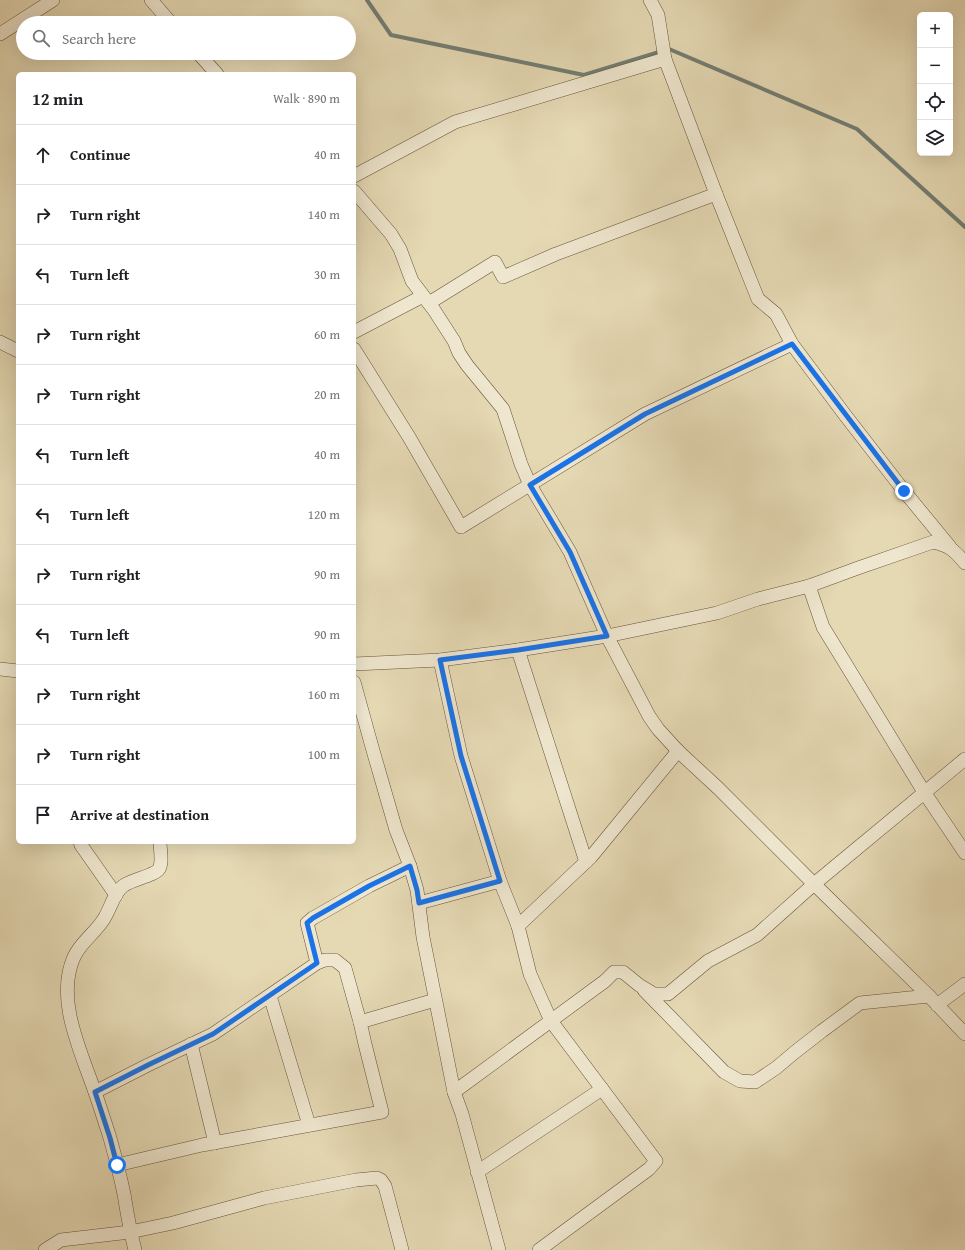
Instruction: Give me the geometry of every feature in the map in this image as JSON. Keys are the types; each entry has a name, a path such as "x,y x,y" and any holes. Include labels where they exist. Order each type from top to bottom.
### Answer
{"street":[{"path":"28,16 53,0"},
{"path":"151,0 165,16"},
{"path":"650,0 658,15 665,59 716,194 758,299 776,314 792,344 904,491 965,563"},
{"path":"0,34 16,24"},
{"path":"356,175 455,122 665,59"},
{"path":"204,60 215,72"},
{"path":"356,193 391,234 400,249 412,281 454,340 459,353 467,365 503,409 521,464 530,485 570,552 607,636 649,716 658,729 678,751 718,788 965,1034"},
{"path":"356,331 426,299 495,262 503,277 556,254 716,194"},
{"path":"0,342 16,350"},
{"path":"356,352 409,437 460,527 645,414 792,344"},
{"path":"356,664 440,660 607,636 717,613 758,599 810,586 933,542 950,547"},
{"path":"810,586 823,627 924,792 965,853"},
{"path":"518,650 586,862"},
{"path":"440,660 461,756 500,881 518,926 530,974 551,1021 656,1161 649,1169 539,1250"},
{"path":"0,669 16,671"},
{"path":"356,689 396,830 410,866 417,890 423,938 454,1092 462,1114 499,1250"},
{"path":"518,926 586,862 678,751"},
{"path":"638,985 654,994 668,994 708,961 757,935 814,884 965,759"},
{"path":"81,844 116,895"},
{"path":"135,1250 110,1138 80,1053 71,1021 67,994 68,974 74,957 84,941 105,918 116,895 122,887 129,882 153,873 159,869 161,861 160,844"},
{"path":"317,963 307,923 313,918 369,886 410,866"},
{"path":"419,903 500,881"},
{"path":"95,1092 213,1034 317,963 325,960 335,960 345,968 382,1112 215,1143 117,1165"},
{"path":"454,1092 605,981 614,972 623,972 638,985 724,1072 740,1081 755,1082 776,1068 822,1030 860,1003 933,1001 965,984"},
{"path":"270,996 309,1125"},
{"path":"360,1022 435,1000"},
{"path":"191,1044 215,1143"},
{"path":"477,1172 602,1089"},
{"path":"45,1250 61,1240 130,1232 172,1223 264,1198 356,1180 377,1178 381,1180 385,1186 398,1248"}],"waterway":[{"path":"367,0 391,35 584,75 669,49 857,129 965,227"}],"route":[{"path":"117,1165 95,1092 213,1034 317,963 307,923 313,918 369,886 410,866 419,903 500,881 461,756 440,660 607,636 570,552 530,485 645,414 792,344 904,491"}]}
